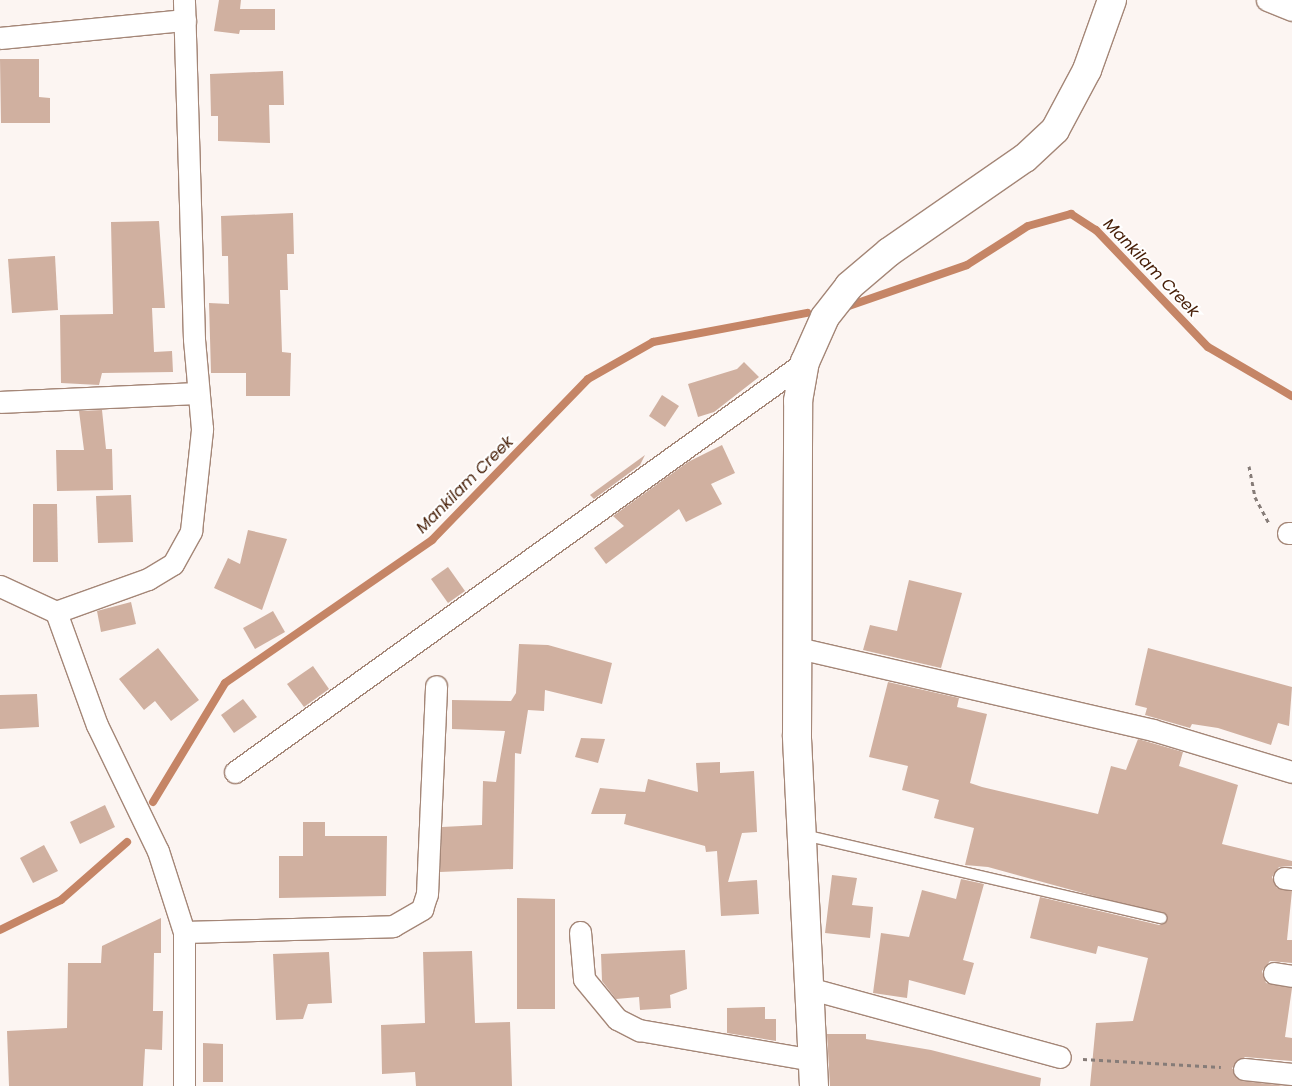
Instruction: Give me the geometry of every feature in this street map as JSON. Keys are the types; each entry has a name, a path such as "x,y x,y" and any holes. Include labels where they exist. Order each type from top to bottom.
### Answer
{"street":[{"path":"580,932 584,979 617,1019 639,1030 813,1073 799,833 798,401 805,362 824,317 849,286 889,252 1025,158 1055,130 1087,70 1112,0"},
{"path":"1267,0 1292,10"},
{"path":"0,38 185,10 200,477 186,547 173,564 148,579 56,612 0,586"},
{"path":"234,772 805,362"},
{"path":"0,402 198,393"},
{"path":"56,612 97,725 158,851 184,932 184,1086"},
{"path":"798,648 1153,730 1292,772"},
{"path":"184,932 393,926 416,914 427,894 436,686"},
{"path":"808,988 1060,1057"},
{"path":"1244,1069 1292,1074"}],"lane":[{"path":"799,833 1161,918"}],"path":[{"path":"1249,466 1263,517 1290,533"},
{"path":"1060,1057 1244,1069"}],"building":[{"path":"219,0 241,0 240,9 275,9 275,30 240,30 239,34 214,31"},
{"path":"0,59 39,59 39,97 50,98 50,123 1,123"},
{"path":"283,71 284,105 269,105 270,143 218,141 218,116 211,116 210,74"},
{"path":"293,213 294,254 287,254 288,290 280,290 282,352 291,353 290,396 246,396 246,373 211,373 209,303 229,304 228,256 222,256 221,216"},
{"path":"159,221 165,308 152,308 154,352 172,351 173,372 102,373 99,385 61,383 60,315 113,314 111,222"},
{"path":"55,256 58,310 12,313 8,259"},
{"path":"744,362 759,377 714,412 698,417 688,384 737,369"},
{"path":"662,395 679,406 665,427 649,416"},
{"path":"102,410 106,449 112,449 113,490 57,491 56,450 84,450 79,411"},
{"path":"722,445 735,473 711,484 722,504 686,522 679,509 606,564 594,548 624,526 613,516 688,462"},
{"path":"645,455 640,465 594,499 590,495"},
{"path":"131,495 133,542 98,543 96,496"},
{"path":"33,504 57,504 58,562 33,562"},
{"path":"248,530 287,539 262,610 214,588 228,558 240,564"},
{"path":"448,567 465,591 448,603 431,579"},
{"path":"909,580 962,593 941,668 863,650 870,625 897,631"},
{"path":"131,602 136,624 101,632 97,611"},
{"path":"273,611 285,632 255,649 243,628"},
{"path":"519,644 548,645 612,663 602,704 545,690 544,711 528,710 521,754 515,753 513,869 440,872 442,827 482,825 483,781 496,782 505,731 452,729 452,700 511,701 516,693"},
{"path":"158,648 199,700 171,721 155,701 144,710 119,679"},
{"path":"1148,648 1292,687 1289,726 1278,723 1271,745 1218,728 1192,724 1190,728 1145,715 1147,708 1135,705"},
{"path":"313,666 329,689 304,707 287,684"},
{"path":"888,682 959,698 957,707 987,714 970,783 982,787 1098,814 1111,766 1126,770 1138,739 1183,752 1179,766 1238,785 1222,844 1292,861 1292,866 1279,867 1272,877 1277,888 1292,891 1287,940 1292,940 1292,963 1270,961 1262,971 1266,983 1292,988 1285,1037 1292,1038 1292,1061 1245,1057 1232,1068 1242,1081 1287,1086 1090,1086 1096,1023 1133,1021 1148,958 1098,946 1096,954 1030,938 1040,897 1159,925 1166,922 1167,916 988,867 965,865 974,828 934,818 939,800 902,790 908,766 869,757"},
{"path":"37,694 39,727 0,729 0,695"},
{"path":"243,699 257,717 234,733 221,715"},
{"path":"581,738 605,739 598,763 575,757"},
{"path":"720,762 720,773 754,771 757,832 742,833 728,882 757,880 759,914 721,916 717,851 706,852 705,846 624,824 626,814 591,814 600,788 645,792 648,779 698,792 696,763"},
{"path":"105,805 115,827 80,844 70,822"},
{"path":"303,822 325,822 325,836 387,836 386,896 279,898 279,856 303,856"},
{"path":"44,845 58,871 33,883 20,858"},
{"path":"832,875 857,878 852,905 873,907 870,938 825,933"},
{"path":"961,879 984,884 963,960 974,963 965,995 909,980 907,998 873,993 881,933 909,937 922,890 956,899"},
{"path":"517,898 555,899 555,1009 517,1009"},
{"path":"161,918 161,953 154,953 153,1011 163,1011 162,1050 145,1049 143,1086 9,1086 7,1031 67,1028 68,963 101,963 102,946"},
{"path":"685,950 687,989 670,995 671,1008 640,1010 639,997 616,999 602,981 601,954"},
{"path":"472,951 475,1023 510,1022 512,1086 416,1086 415,1072 382,1074 381,1025 425,1023 423,952"},
{"path":"329,952 332,1003 308,1004 303,1019 276,1020 273,954"},
{"path":"765,1007 765,1019 776,1019 776,1041 727,1033 727,1008"},
{"path":"827,1034 866,1034 866,1039 931,1050 1041,1078 1040,1086 830,1086"},
{"path":"203,1043 223,1044 223,1082 203,1082"}],"waterway":[{"name":"Mankilam Creek","path":"843,308 967,265 1028,226 1071,214 1096,230 1208,347 1292,396"},
{"name":"Mankilam Creek","path":"153,802 225,683 432,540 588,379 653,342 807,313"},
{"name":"Mankilam Creek","path":"0,930 61,900 127,842"}]}
